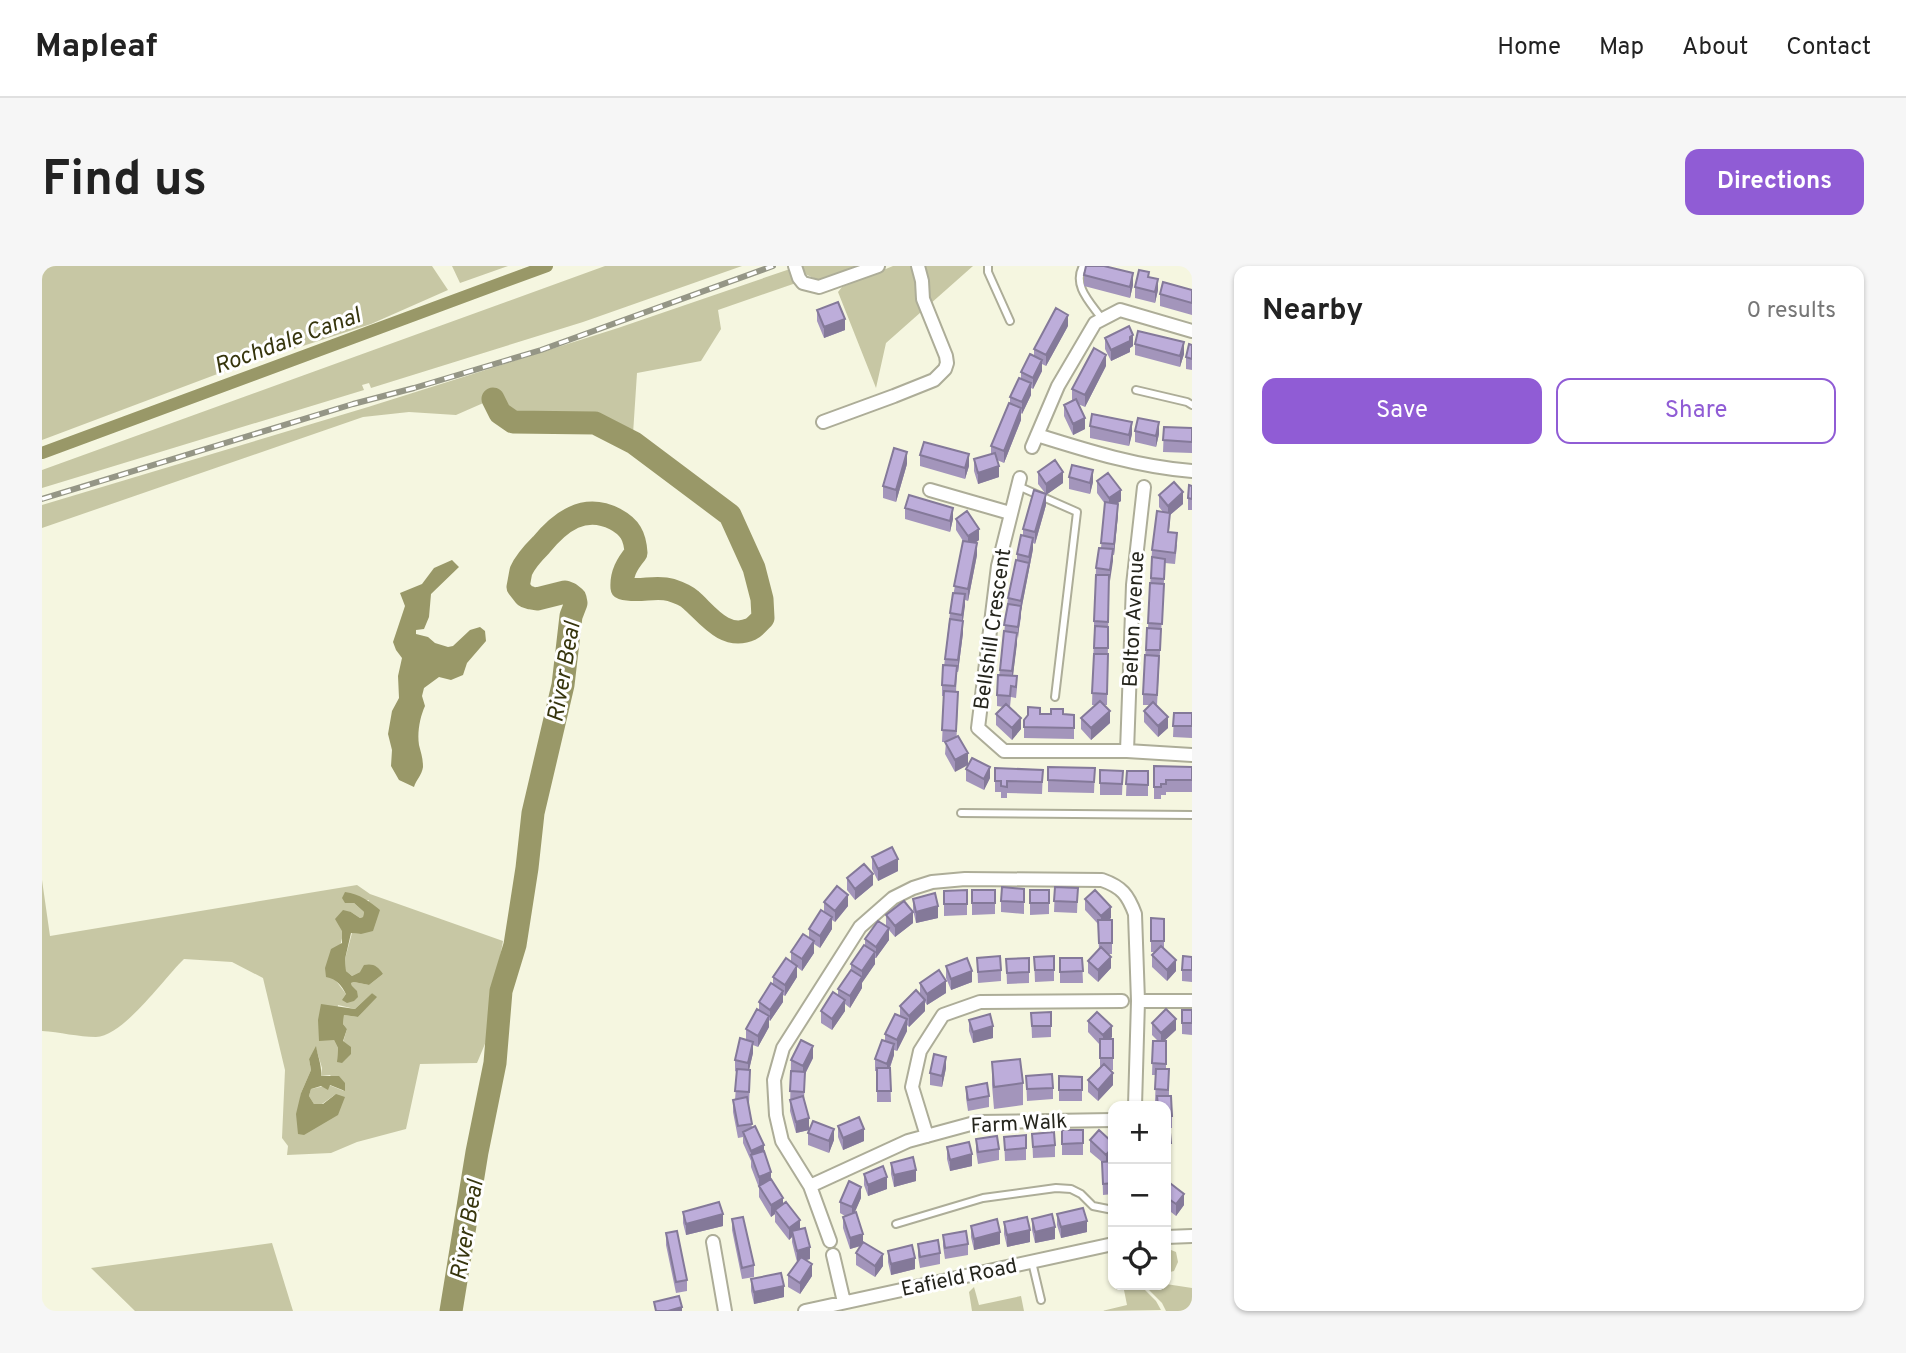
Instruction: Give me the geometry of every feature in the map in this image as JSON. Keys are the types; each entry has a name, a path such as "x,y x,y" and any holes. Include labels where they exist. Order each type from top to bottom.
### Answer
{"street":[{"path":"797,272 803,284 819,287 878,266"},
{"path":"823,422 934,380 945,369 946,356 923,299 918,266"},
{"path":"1192,331 1120,310 1096,323 1058,386 1035,441 1080,449 1150,467 1192,471"},
{"name":"Bellshill Crescent","path":"1019,482 998,566 978,728 1004,751 1127,751 1192,755"},
{"name":"Belton Avenue","path":"1127,751 1133,585 1144,487"},
{"path":"930,490 1010,513"},
{"path":"830,1241 810,1186 782,1141 776,1115 774,1080 783,1048 860,927 893,898 913,888 932,882 965,879 1102,880 1119,888 1130,900 1135,914 1138,1001 1135,1101"},
{"path":"927,1136 912,1087 920,1051 943,1015 980,1002 1122,1001"},
{"path":"1138,1001 1192,1001"},
{"name":"Farm Walk","path":"810,1186 908,1141 978,1122 1108,1120"},
{"path":"1171,1237 1192,1236"},
{"path":"713,1242 725,1311"},
{"name":"Eafield Road","path":"804,1311 1108,1245"},
{"path":"833,1255 844,1302"}],"lane":[{"path":"988,266 988,272 1010,321"},
{"path":"1083,266 1078,279 1080,287 1102,319"},
{"path":"1136,390 1192,405"},
{"path":"1019,482 1077,512 1055,696"},
{"path":"961,813 1192,815"},
{"path":"895,1224 983,1198 1056,1188 1071,1189 1081,1194 1093,1206 1108,1209"},
{"path":"1032,1262 1041,1300"}],"green space":[{"path":"42,266 432,266 448,290 371,324 228,370 42,440"},
{"path":"452,266 508,266 460,283"},
{"path":"605,266 742,266 583,322 371,388 369,383 362,385 364,390 42,488 42,470"},
{"path":"800,266 859,266 820,281 805,274"},
{"path":"893,266 973,266 886,343 876,388 838,292 842,287"},
{"path":"790,269 796,283 718,310 721,329 701,361 637,373 633,434 608,418 587,413 547,413 516,417 508,414 497,397 456,415 409,412 363,417 42,528 42,505 368,407 618,328"},
{"path":"42,880 50,936 357,885 370,894 503,941 492,1027 477,1063 420,1064 406,1129 357,1142 331,1153 287,1155 288,1146 282,1138 285,1070 263,978 232,962 184,959 131,1017 107,1034 89,1037 42,1031","holes":["369,900 361,934 352,933 345,959 346,971 352,976 360,972 383,974 369,985 351,983 352,986 342,1000 346,994 334,978 343,936 351,912 360,918 364,912 354,903 345,903","372,993 376,997 358,1017 344,1015 343,1024 347,1029 337,1062 338,1048 334,1040 338,1005 355,1009","316,1048 322,1068 321,1076 330,1075 344,1091 329,1085 311,1089 309,1096 314,1104 322,1104 336,1094 298,1133 301,1093 311,1070 309,1059"]},
{"path":"272,1243 293,1311 135,1311 91,1268"},
{"path":"1171,1250 1176,1252 1178,1262 1171,1272"},
{"path":"1171,1285 1192,1288 1192,1311 1166,1311 1149,1290 1171,1290"},
{"path":"974,1287 979,1305 1021,1296 1024,1311 972,1311 969,1292"},
{"path":"1124,1290 1145,1290 1161,1310 1102,1311 1127,1305"}],"shaded area":[{"path":"452,560 459,567 431,594 429,617 424,629 416,630 416,634 448,647 453,646 470,630 480,627 485,631 486,641 467,663 463,675 451,680 439,677 424,688 422,696 425,706 418,735 423,767 414,787 399,780 391,766 392,750 388,734 392,711 399,698 398,676 402,658 393,642 405,606 400,593 422,584 434,568"},
{"path":"345,892 364,898 380,910 373,931 351,933 345,959 346,971 352,976 360,972 364,965 370,964 383,974 369,985 351,983 358,997 347,1003 342,1000 346,994 342,988 336,981 326,977 325,968 331,949 342,943 342,931 335,919 343,910 363,917 364,912 354,903 345,903 342,898"},
{"path":"372,993 377,997 358,1017 344,1015 343,1024 347,1029 343,1041 351,1047 351,1054 342,1063 337,1062 338,1048 334,1040 319,1041 318,1020 321,1004 355,1009"},
{"path":"316,1046 321,1076 339,1076 345,1083 345,1091 330,1085 328,1090 321,1086 311,1089 309,1096 314,1104 323,1104 336,1094 345,1097 338,1115 304,1135 298,1134 296,1114 311,1070 309,1059"}],"building":[{"path":"1086,266 1104,266 1133,273 1130,287 1084,275"},
{"path":"1139,270 1149,272 1148,277 1158,279 1155,292 1135,287"},
{"path":"1163,282 1192,290 1192,303 1160,294"},
{"path":"838,302 845,319 824,327 817,310"},
{"path":"1056,308 1068,315 1046,355 1034,349"},
{"path":"1129,326 1133,335 1130,341 1111,350 1105,338"},
{"path":"1138,331 1184,342 1180,356 1135,344"},
{"path":"1189,344 1192,345 1192,359 1186,357"},
{"path":"1094,348 1106,355 1085,395 1072,389"},
{"path":"1030,354 1042,360 1033,378 1021,372"},
{"path":"1019,378 1031,383 1022,402 1010,397"},
{"path":"1076,399 1085,418 1073,424 1064,405"},
{"path":"1009,403 1021,408 1004,451 991,446"},
{"path":"1092,414 1132,422 1129,435 1090,426"},
{"path":"1138,418 1159,422 1156,436 1135,431"},
{"path":"1164,427 1192,428 1192,442 1163,440"},
{"path":"924,442 969,454 965,468 920,455"},
{"path":"894,448 907,452 896,490 883,486"},
{"path":"995,453 999,466 978,473 974,459"},
{"path":"1055,460 1063,472 1046,484 1038,472"},
{"path":"1072,465 1093,470 1090,483 1069,477"},
{"path":"1108,473 1121,490 1109,498 1097,481"},
{"path":"1174,482 1183,492 1168,506 1159,495"},
{"path":"1189,485 1192,486 1192,499 1188,498"},
{"path":"1034,490 1046,494 1035,532 1023,529"},
{"path":"909,495 953,508 950,521 905,508"},
{"path":"1105,502 1118,504 1114,544 1101,543"},
{"path":"967,511 979,529 968,536 956,519"},
{"path":"1157,511 1170,513 1168,532 1177,533 1175,553 1152,550"},
{"path":"1021,535 1033,538 1029,557 1017,554"},
{"path":"963,541 977,543 968,589 954,586"},
{"path":"1099,548 1113,549 1110,570 1096,568"},
{"path":"1152,557 1165,559 1164,579 1151,578"},
{"path":"1016,560 1029,563 1021,601 1008,598"},
{"path":"1096,575 1109,575 1108,622 1094,621"},
{"path":"1150,583 1164,584 1162,624 1148,623"},
{"path":"953,593 965,594 962,615 950,613"},
{"path":"1008,604 1021,606 1018,627 1004,625"},
{"path":"950,619 963,621 958,660 945,659"},
{"path":"1095,626 1108,627 1108,648 1094,648"},
{"path":"1147,628 1161,629 1160,650 1146,650"},
{"path":"1004,631 1017,633 1012,671 1000,670"},
{"path":"1094,654 1108,654 1107,694 1092,693"},
{"path":"1145,655 1159,656 1157,695 1143,694"},
{"path":"943,665 957,666 955,686 942,685"},
{"path":"998,675 1017,676 1016,687 1011,686 1010,696 997,695"},
{"path":"944,691 958,692 956,731 942,730"},
{"path":"1100,701 1110,711 1091,728 1081,718"},
{"path":"1153,702 1168,717 1158,726 1144,711"},
{"path":"1006,704 1021,718 1012,728 996,714"},
{"path":"1028,707 1040,708 1040,714 1051,714 1051,709 1063,709 1063,714 1074,715 1074,728 1024,727"},
{"path":"1174,713 1192,713 1192,726 1173,726"},
{"path":"958,736 968,753 955,760 945,742"},
{"path":"972,758 990,767 984,779 966,769"},
{"path":"1154,766 1192,767 1192,780 1166,780 1166,784 1161,784 1161,787 1154,787"},
{"path":"1048,767 1095,768 1094,782 1048,780"},
{"path":"995,768 1043,770 1042,782 1007,781 1007,787 1001,786 1001,781 995,781"},
{"path":"1100,770 1123,771 1122,784 1100,783"},
{"path":"1127,771 1148,771 1148,785 1126,784"},
{"path":"892,847 898,859 878,869 872,857"},
{"path":"864,864 873,874 855,889 847,878"},
{"path":"837,886 848,895 835,911 824,902"},
{"path":"1002,887 1024,889 1024,902 1001,901"},
{"path":"1055,887 1078,888 1077,902 1054,901"},
{"path":"967,890 967,904 944,904 944,891"},
{"path":"972,890 995,890 995,903 972,903"},
{"path":"1030,890 1049,890 1049,903 1030,903"},
{"path":"1095,890 1111,907 1101,916 1085,899"},
{"path":"935,893 938,906 916,912 913,899"},
{"path":"904,901 913,912 895,926 886,915"},
{"path":"821,910 832,917 820,936 809,929"},
{"path":"1151,918 1164,919 1164,941 1151,941"},
{"path":"1098,920 1112,920 1112,943 1099,943"},
{"path":"878,921 889,928 876,947 865,939"},
{"path":"803,934 814,941 802,959 791,952"},
{"path":"864,945 875,952 862,971 851,964"},
{"path":"1161,946 1176,960 1167,970 1152,955"},
{"path":"1101,947 1111,957 1098,970 1088,961"},
{"path":"1000,956 1001,970 978,972 977,958"},
{"path":"1054,956 1054,970 1035,970 1034,957"},
{"path":"1183,956 1192,957 1192,970 1182,970"},
{"path":"786,958 797,966 785,985 773,977"},
{"path":"967,958 972,971 951,979 946,966"},
{"path":"1029,958 1029,972 1007,973 1006,959"},
{"path":"1060,958 1082,958 1083,971 1060,972"},
{"path":"851,970 862,977 850,996 838,989"},
{"path":"939,970 946,981 927,994 920,983"},
{"path":"771,983 783,991 770,1010 759,1002"},
{"path":"916,990 925,1000 909,1016 900,1006"},
{"path":"833,992 845,1000 832,1019 821,1011"},
{"path":"757,1009 769,1016 758,1036 746,1029"},
{"path":"1166,1009 1176,1019 1161,1033 1152,1023"},
{"path":"1182,1010 1192,1010 1192,1023 1182,1023"},
{"path":"1051,1012 1051,1026 1032,1026 1031,1013"},
{"path":"1097,1012 1112,1026 1103,1035 1088,1021"},
{"path":"895,1014 907,1019 897,1040 885,1034"},
{"path":"990,1014 993,1026 973,1032 969,1020"},
{"path":"740,1038 753,1042 748,1063 735,1060"},
{"path":"1100,1039 1113,1039 1113,1058 1100,1058"},
{"path":"801,1040 813,1046 803,1066 791,1060"},
{"path":"882,1040 894,1044 887,1064 875,1059"},
{"path":"1153,1041 1166,1041 1166,1064 1152,1063"},
{"path":"934,1054 946,1057 942,1076 930,1073"},
{"path":"1020,1059 1023,1083 994,1087 992,1062"},
{"path":"1104,1064 1113,1073 1098,1090 1088,1080"},
{"path":"877,1068 890,1068 891,1091 877,1091"},
{"path":"737,1069 750,1070 749,1092 735,1091"},
{"path":"1156,1069 1169,1069 1168,1090 1155,1089"},
{"path":"791,1071 805,1072 804,1092 790,1091"},
{"path":"1052,1074 1053,1088 1027,1089 1026,1076"},
{"path":"1059,1076 1082,1077 1082,1090 1059,1090"},
{"path":"987,1083 989,1096 968,1100 966,1087"},
{"path":"803,1096 809,1118 796,1122 790,1100"},
{"path":"1157,1096 1171,1096 1172,1116 1171,1101 1158,1101"},
{"path":"747,1097 752,1124 738,1126 733,1100"},
{"path":"859,1117 864,1129 843,1138 838,1126"},
{"path":"813,1121 834,1129 829,1141 808,1133"},
{"path":"755,1126 764,1145 751,1151 743,1132"},
{"path":"1062,1130 1083,1130 1083,1143 1062,1144"},
{"path":"1099,1130 1108,1138 1108,1153 1106,1155 1090,1140"},
{"path":"1054,1132 1055,1145 1033,1147 1032,1134"},
{"path":"1026,1135 1026,1148 1005,1150 1004,1137"},
{"path":"997,1136 999,1149 978,1152 976,1139"},
{"path":"969,1142 972,1154 950,1160 947,1147"},
{"path":"764,1151 771,1172 759,1177 751,1155"},
{"path":"913,1157 916,1170 894,1175 891,1163"},
{"path":"1108,1161 1108,1184 1103,1184 1102,1162"},
{"path":"883,1166 887,1177 868,1185 864,1174"},
{"path":"771,1179 783,1198 771,1205 759,1186"},
{"path":"849,1181 861,1187 852,1207 840,1202"},
{"path":"1171,1184 1184,1194 1176,1204 1171,1200"},
{"path":"719,1202 723,1214 686,1224 683,1212"},
{"path":"786,1202 800,1220 789,1228 775,1210"},
{"path":"1083,1208 1087,1221 1061,1227 1057,1214"},
{"path":"856,1212 863,1234 850,1238 843,1217"},
{"path":"1052,1214 1055,1227 1035,1232 1032,1219"},
{"path":"743,1217 754,1265 742,1268 732,1219"},
{"path":"1027,1217 1030,1230 1007,1235 1004,1222"},
{"path":"997,1219 1000,1232 974,1239 971,1226"},
{"path":"805,1228 810,1247 797,1251 792,1231"},
{"path":"677,1231 687,1280 676,1282 666,1233"},
{"path":"966,1231 968,1244 945,1248 943,1235"},
{"path":"938,1240 940,1253 920,1257 918,1244"},
{"path":"863,1242 883,1254 875,1266 856,1253"},
{"path":"912,1245 915,1258 891,1264 888,1251"},
{"path":"801,1257 812,1264 800,1283 788,1275"},
{"path":"781,1273 784,1286 754,1292 751,1279"},
{"path":"679,1296 682,1307 656,1311 654,1302"}],"waterway":[{"name":"Rochdale Canal","path":"42,453 547,266"},
{"name":"River Beal","path":"451,1311 477,1152 495,1063 501,991 515,945 533,813 563,685 571,616 576,603 575,598 565,592 537,599 525,596 518,587 521,571 535,551 565,522 583,514 604,515 624,525 634,542 636,553 625,569 622,588 659,588 679,593 689,598 717,624 733,631 751,629 763,618 762,599 754,568 730,515 634,443 595,423 513,422 500,413 493,399"}],"railway":[{"path":"42,499 541,350 773,266"}]}
